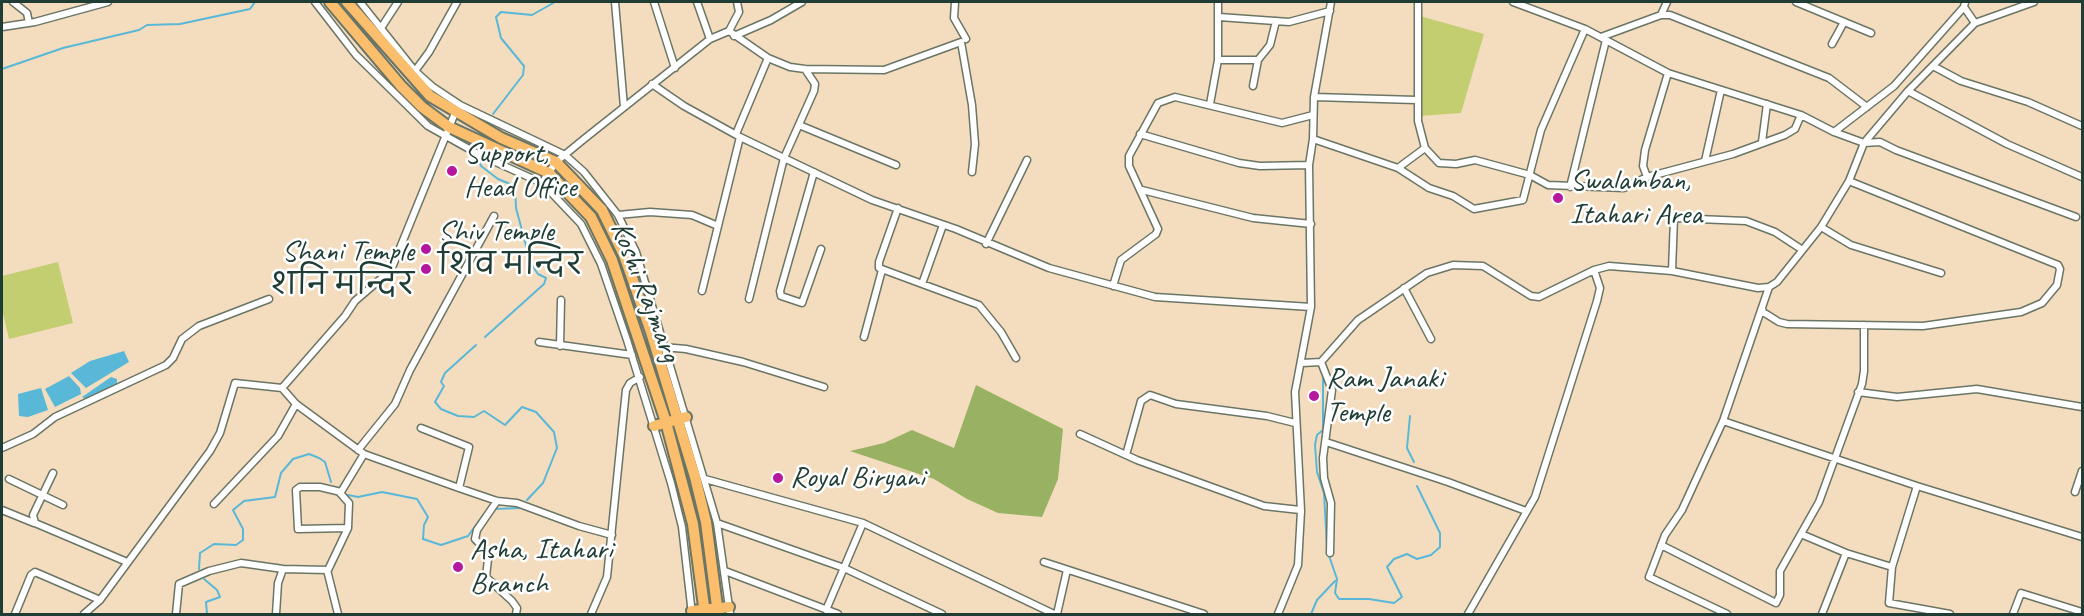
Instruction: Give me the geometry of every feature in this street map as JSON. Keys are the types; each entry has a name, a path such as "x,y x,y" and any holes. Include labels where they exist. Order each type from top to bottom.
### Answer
{"main road":[{"name":"Koshi Rajmarg","path":"330,2 401,86 448,133 549,173 591,217 612,260 666,422 693,524 704,612"},
{"name":"Koshi Rajmarg","path":"347,2 419,86 455,113 561,158 602,210 624,255 660,348 682,418 706,522 723,611"},
{"path":"654,426 682,418"},
{"path":"692,613 723,611"}],"street":[{"path":"14,2 27,13 29,23"},
{"path":"2,27 29,23 92,3 108,2"},
{"path":"315,2 363,62 415,116 542,183 581,224 601,264 640,377 654,426 682,527 692,613"},
{"path":"360,2 416,71 460,105 504,132"},
{"path":"381,28 398,2"},
{"path":"416,71 457,2"},
{"path":"615,2 624,106"},
{"path":"654,2 675,68"},
{"path":"697,2 710,39"},
{"path":"731,33 739,12 737,2"},
{"path":"542,183 561,158 710,39 771,20 802,2"},
{"path":"955,2 954,18 966,39"},
{"path":"1210,104 1218,60 1218,2"},
{"path":"1278,615 1298,565 1300,473 1295,423 1295,392 1311,307 1309,165 1313,139 1314,97 1331,2"},
{"path":"1418,2 1416,100 1418,121 1425,148 1439,163 1456,164 1475,160 1530,175 1548,185 1624,188 1647,177 1733,154 1791,132 1801,115"},
{"path":"1513,2 1586,29 1668,73 1801,115 1834,132 1864,143 1880,142 1896,150 2076,216"},
{"path":"1661,15 1667,2"},
{"path":"1796,2 1871,33"},
{"path":"1302,363 1321,362 1358,320 1427,273 1453,265 1483,266 1531,296 1539,297 1594,270 1609,266 1672,272 1758,288 1769,287 1777,282 1821,226 1849,181 1864,143 1908,91 1975,23 2034,2"},
{"path":"1834,132 1894,86 1965,4 1975,23"},
{"path":"1219,17 1289,22 1330,10"},
{"path":"1604,38 1661,15 1670,15 1829,78 1867,107"},
{"path":"1253,86 1258,60 1270,45 1276,21"},
{"path":"1832,44 1844,22"},
{"path":"1313,139 1398,168 1429,188 1454,196 1474,209 1523,200 1541,130 1586,29"},
{"path":"731,33 768,58 790,67 806,69 884,70 960,42 972,105 975,144 972,172"},
{"path":"1570,187 1604,38"},
{"path":"702,291 738,136 768,58"},
{"path":"1218,60 1258,60"},
{"path":"1933,66 1961,81 2028,102 2082,126"},
{"path":"750,299 784,158 815,88 806,69"},
{"path":"1647,177 1643,166 1645,150 1668,73"},
{"path":"652,84 684,106 738,136 814,172 1049,268 1155,297 1311,307"},
{"path":"1705,161 1721,90"},
{"path":"1908,91 2007,144 2082,177"},
{"path":"1113,286 1121,260 1156,234 1158,229 1130,166 1129,156 1158,104 1175,97 1210,104 1261,121 1282,123 1313,115"},
{"path":"1314,97 1416,100"},
{"path":"1762,142 1767,104"},
{"path":"282,388 355,301 391,270 455,113"},
{"path":"799,124 896,165"},
{"path":"1140,134 1239,163 1260,166 1309,165"},
{"path":"1398,168 1425,148"},
{"path":"561,158 584,172 618,215 636,252 660,348 686,349 743,362 824,387"},
{"path":"986,244 1027,160"},
{"path":"814,172 780,291 781,296 802,303 821,249"},
{"path":"1762,308 1763,312 1779,322 1788,324 1923,326 2020,312 2042,303 2057,285 2060,269 2058,265 1849,181"},
{"path":"1142,190 1253,218 1311,224"},
{"path":"864,337 882,270 879,262 898,208"},
{"path":"618,215 650,212 692,215 718,226"},
{"path":"340,493 361,452 395,404 494,216"},
{"path":"1672,272 1674,218 1746,221 1775,232 1801,249"},
{"path":"922,284 943,225"},
{"path":"1821,226 1851,245 1941,273"},
{"path":"882,270 979,305 1001,332 1016,358"},
{"path":"1467,615 1538,489 1600,288 1594,270"},
{"path":"1727,615 1649,577 1661,546 1682,510 1723,421 1769,287"},
{"path":"1404,288 1431,339"},
{"path":"2,448 33,434 55,417 166,365 173,358 182,339 199,326 269,299"},
{"path":"560,346 561,300"},
{"path":"1661,546 1776,603 1780,595 1780,571 1819,502 1858,392 1864,371 1864,325"},
{"path":"539,342 632,355"},
{"path":"1321,362 1332,390 1324,478 1331,503 1330,553"},
{"path":"591,615 607,577 626,390 630,383 640,377"},
{"path":"84,615 100,600 210,451 220,433 235,383 282,388 296,404 361,452 459,488 494,506 517,503 579,526 612,535"},
{"path":"1858,392 1897,397 1977,389 2082,407"},
{"path":"1126,455 1141,401 1150,395 1176,404 1267,416 1295,423"},
{"path":"214,504 278,436 296,404"},
{"path":"682,418 705,479 717,523 725,571 723,611"},
{"path":"1723,421 1917,486 2082,537"},
{"path":"421,428 469,447 459,488"},
{"path":"1080,434 1126,455 1264,506 1300,510"},
{"path":"1326,442 1448,482 1526,511"},
{"path":"2075,492 2082,471"},
{"path":"35,523 33,515 53,473"},
{"path":"9,479 63,505"},
{"path":"705,479 863,523 1055,615 1068,570"},
{"path":"1917,486 1892,567 1889,603 1950,615"},
{"path":"338,615 327,570 348,528 349,503 340,493 320,487 297,488 296,525 302,531 348,528"},
{"path":"494,506 477,530 475,538 483,547 488,559 486,577 512,601 517,608 516,615"},
{"path":"2,510 127,562"},
{"path":"717,523 844,568 942,615"},
{"path":"826,610 863,523"},
{"path":"1801,534 1846,553 1892,567"},
{"path":"1822,615 1846,553"},
{"path":"1044,562 1204,615"},
{"path":"176,615 179,584 210,571 241,563 283,569 327,570"},
{"path":"276,615 278,583 283,569"},
{"path":"725,571 838,615"},
{"path":"15,615 31,575 35,572 100,600"},
{"path":"2013,615 2021,593 2082,612"}],"green space":[{"path":"1420,16 1484,34 1461,113 1420,116"},
{"path":"58,262 73,323 9,339 2,309 2,276"},
{"path":"976,385 1063,429 1058,479 1042,517 998,513 967,499 934,479 850,451 884,443 912,430 954,448"}],"water":[{"path":"124,351 129,362 86,388 71,373 90,361"},
{"path":"69,376 80,388 81,394 55,407 45,389"},
{"path":"111,377 117,379 117,386 87,400 82,397"},
{"path":"41,388 48,410 28,417 19,416 18,394"}],"waterway":[{"path":"2,69 63,48 139,30 147,25 180,24 250,9 255,2"},
{"path":"493,114 523,75 524,66 501,38 496,17 501,12 532,15 555,2"},
{"path":"478,159 481,166 498,179 515,186 516,208 531,264 538,274 546,278 544,284 485,337"},
{"path":"476,345 445,373 441,382 444,386 435,402 441,409 458,416 474,417 484,411 505,425 522,407 536,412 554,432 557,448 543,483 527,500"},
{"path":"1323,375 1323,430 1317,435 1315,445 1317,472 1324,493 1327,547"},
{"path":"1410,416 1407,448 1414,462"},
{"path":"199,569 200,553 214,544 236,545 243,540 243,529 233,510 244,501 275,497 281,473 293,459 309,454 319,458 325,462 331,482"},
{"path":"1328,553 1337,579 1335,593 1339,599 1369,599 1394,603 1402,597 1387,567 1394,559 1407,554 1417,559 1431,555 1440,547 1440,533 1417,486"},
{"path":"348,495 358,497 382,492 417,499 428,517 424,525 423,539 441,545 468,536 484,514"},
{"path":"494,509 521,508"},
{"path":"204,579 217,590 220,597 206,602 207,614"},
{"path":"1311,614 1317,600 1335,581"}],"place":[{"name":"Support, Head Office","path":"452,171"},
{"name":"Swalamban, Itahari Area","path":"1558,198"},
{"name":"Shiv Temple शिव मन्दिर","path":"426,249"},
{"name":"Shani Temple शनि मन्दिर","path":"426,269"},
{"name":"Ram Janaki Temple","path":"1314,396"},
{"name":"Royal Biryani","path":"778,478"},
{"name":"Asha, Itahari Branch","path":"458,567"}]}
